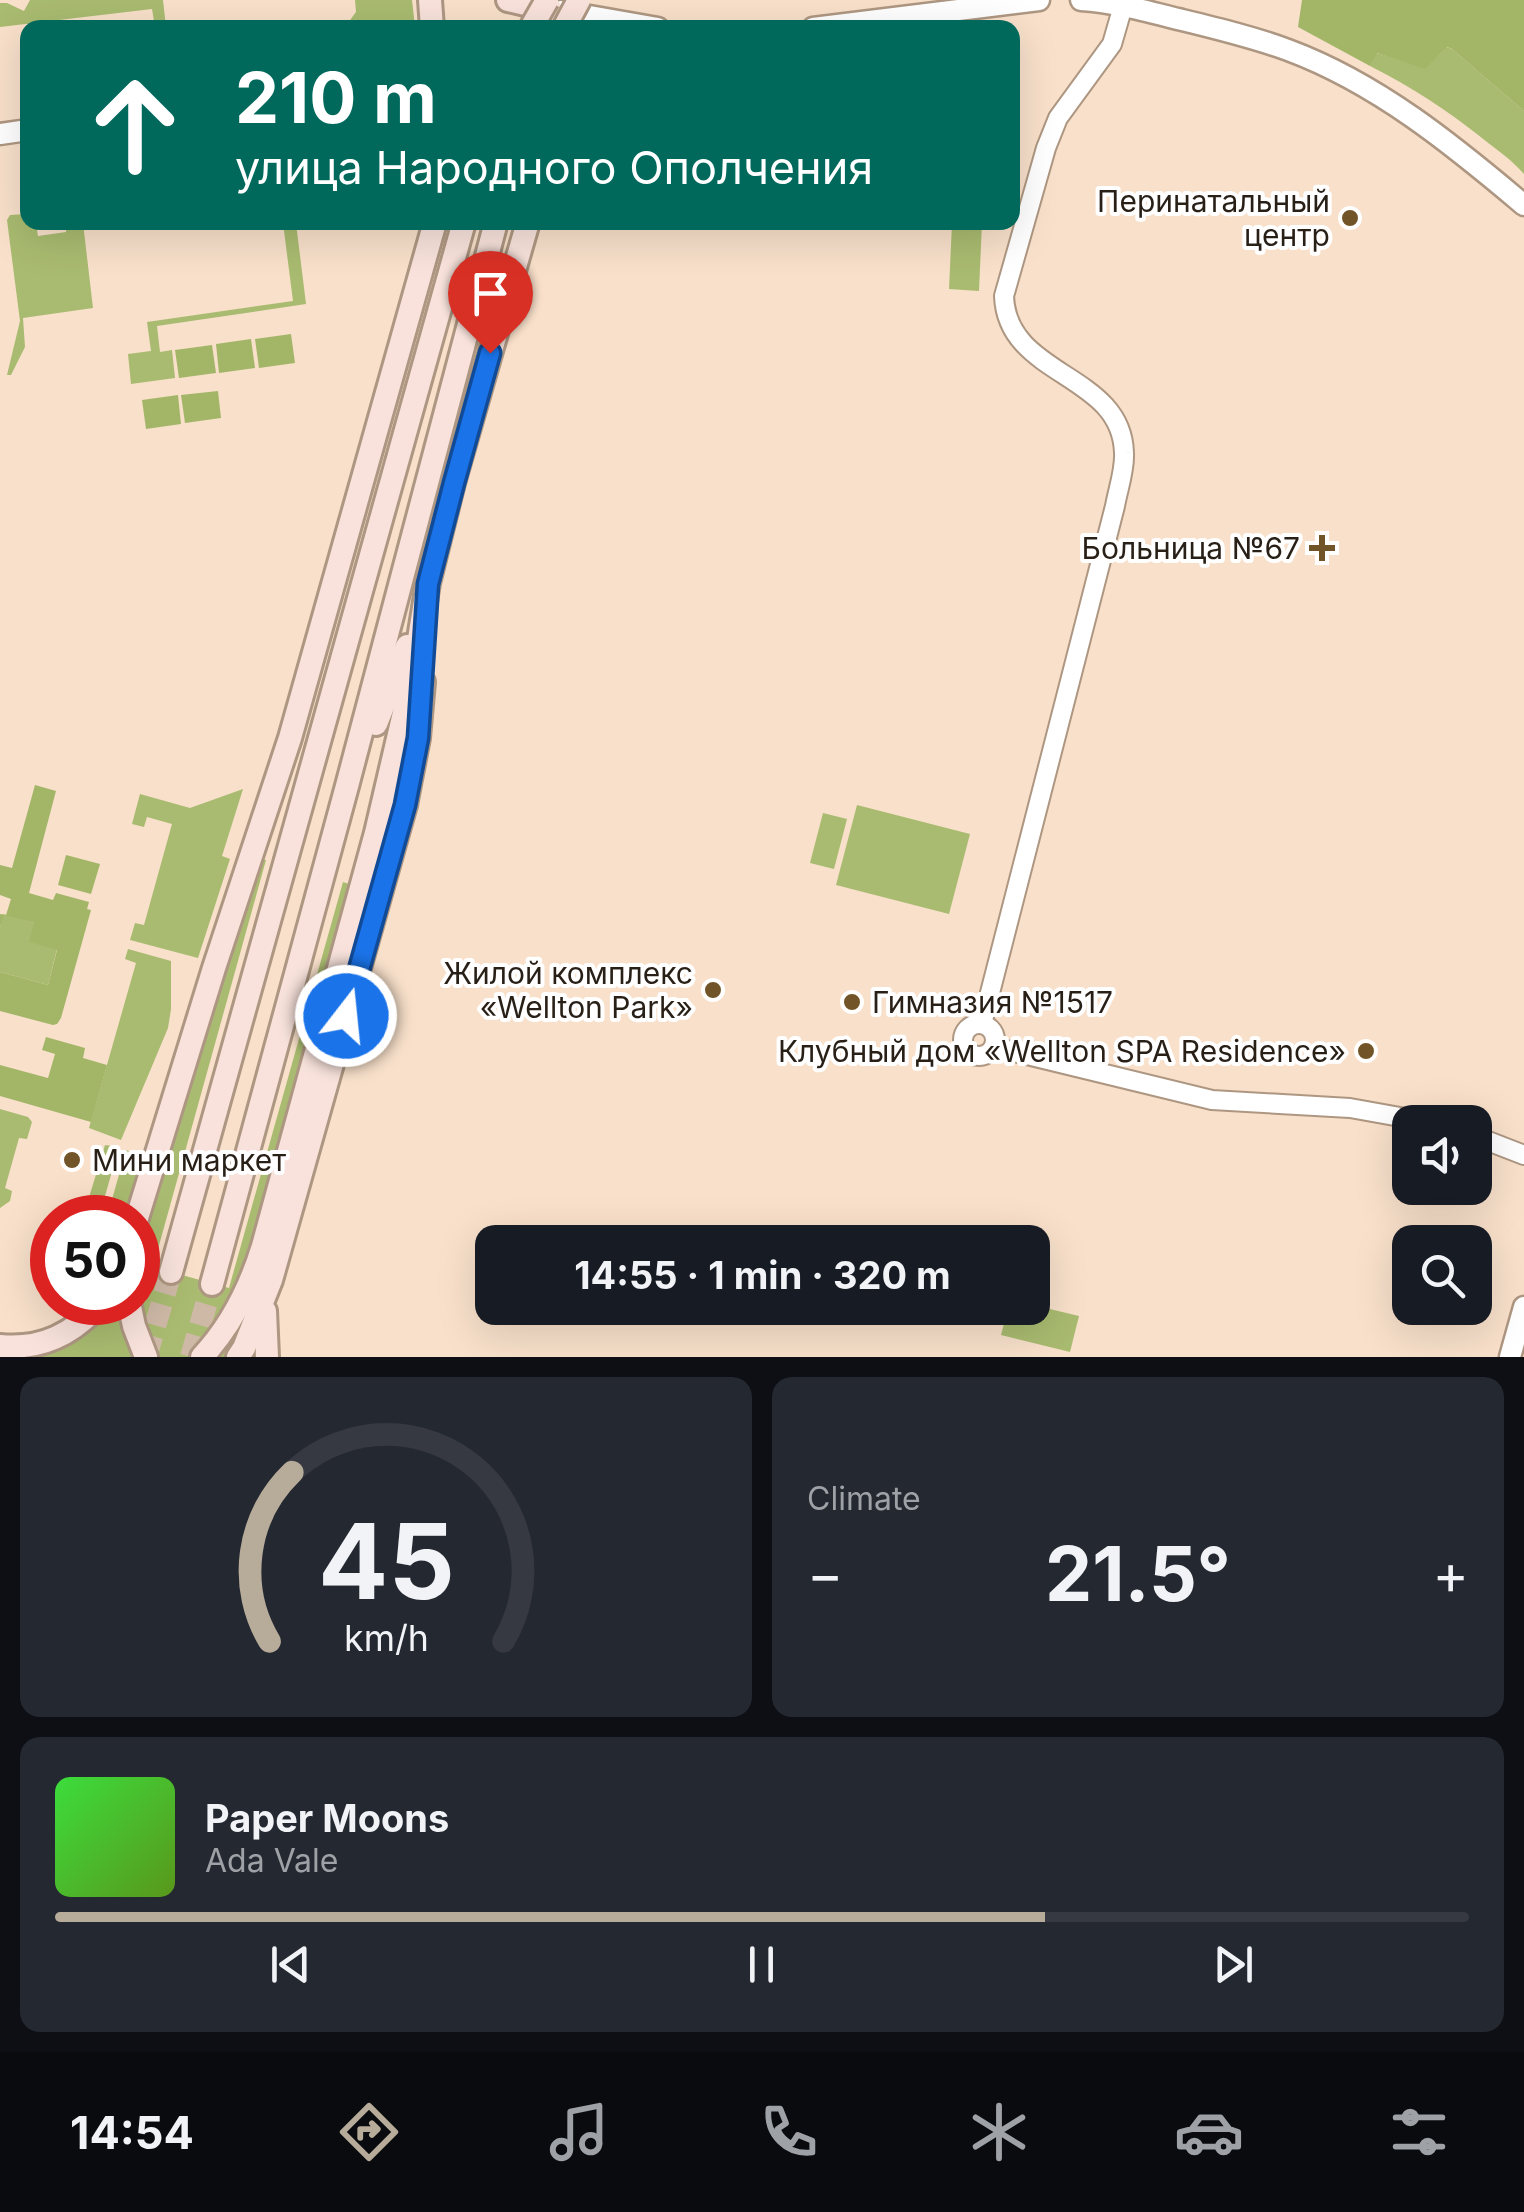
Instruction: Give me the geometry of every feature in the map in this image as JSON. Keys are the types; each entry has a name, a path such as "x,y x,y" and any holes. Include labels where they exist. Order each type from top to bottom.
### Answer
{"main road":[{"path":"508,0 556,16 579,0"},
{"path":"144,1195 290,738 433,230"},
{"path":"171,1272 462,230"},
{"path":"212,1284 494,230"},
{"path":"348,786 396,678 428,584 526,230"},
{"path":"202,1357 233,1317 254,1275 376,833 414,670 428,584"},
{"path":"238,1357 270,1280 405,805 418,738 428,584"},
{"path":"302,806 326,612"},
{"path":"267,1357 264,1327 270,1280"},
{"path":"0,1346 43,1344 79,1325"},
{"path":"137,1325 146,1354"}],"street":[{"path":"878,20 1039,0"},
{"path":"1081,0 1214,27 1292,51 1385,99 1470,159 1524,205"},
{"path":"982,1024 1125,455 1114,415 1102,401 1018,339 1005,311 1004,296 1058,118 1112,44 1123,6"},
{"path":"556,16 590,20"},
{"path":"994,1047 994,1032 982,1024 966,1031 964,1046 971,1054 981,1056 994,1047 1212,1100 1350,1108 1392,1116"},
{"path":"1492,1143 1524,1155"},
{"path":"1510,1357 1524,1307"}],"green space":[{"path":"30,0 163,0 165,20 154,20 152,9 59,20 20,20 20,25 0,27 0,3 24,11"},
{"path":"355,0 412,0 414,20 350,20 356,12"},
{"path":"1302,0 1524,0 1524,111 1447,47 1425,69 1377,53 1370,66 1298,27"},
{"path":"1446,47 1524,111 1524,174 1442,108 1370,66 1376,53 1421,64"},
{"path":"20,214 20,230 37,230 38,236 84,230 93,308 23,318 25,347 11,375 7,375 20,321 7,220 10,215"},
{"path":"284,230 297,230 306,304 157,326 160,352 172,350 175,378 131,384 128,354 151,351 147,322 293,301"},
{"path":"952,230 982,230 979,291 949,289"},
{"path":"291,334 295,363 259,368 255,339"},
{"path":"251,339 255,368 219,373 216,344"},
{"path":"212,345 216,373 179,378 175,350"},
{"path":"218,391 221,418 185,423 181,395"},
{"path":"178,395 181,424 146,429 142,400"},
{"path":"35,785 56,791 29,893 53,900 56,893 89,902 87,909 91,910 61,1018 53,1025 0,1011 0,972 48,985 57,950 29,942 34,923 4,915 0,927 0,914 6,915 11,899 0,895 0,865 12,868"},
{"path":"243,789 222,856 230,859 198,958 130,940 135,923 144,925 172,824 147,817 144,827 132,824 140,794 190,808"},
{"path":"857,805 970,834 949,914 836,885"},
{"path":"823,813 847,819 834,869 810,863"},
{"path":"66,855 100,864 91,894 58,885"},
{"path":"258,858 266,860 160,1242 160,1195 156,1195"},
{"path":"343,882 352,885 314,1097 231,1357 157,1357 145,1325 160,1325 160,1269 229,1288"},
{"path":"3,914 34,923 57,949 48,985 0,972"},
{"path":"128,949 171,961 171,1009 168,1028 121,1140 89,1128 136,963 125,959"},
{"path":"46,1037 85,1048 83,1058 107,1065 91,1122 0,1096 0,1065 48,1078 55,1054 42,1050"},
{"path":"0,1109 28,1117 32,1122 27,1139 19,1138 5,1188 12,1191 10,1201 0,1208"},
{"path":"105,1145 119,1147 105,1195 90,1195"},
{"path":"126,1150 134,1153 138,1168 132,1195 113,1195"},
{"path":"1050,1309 1079,1316 1070,1352 1001,1335 1004,1325 1050,1325"},
{"path":"91,1325 125,1325 136,1357 31,1357 77,1337"}],"tunnel":[{"path":"146,1357 171,1272"},
{"path":"191,1357 212,1284"}],"place":[{"name":"Перинатальный центр","path":"1350,218"},
{"name":"Больница №67","path":"1322,548"},
{"name":"Жилой комплекс «Wellton Park»","path":"713,990"},
{"name":"Гимназия №1517","path":"852,1002"},
{"name":"Клубный дом «Wellton SPA Residence»","path":"1366,1051"},
{"name":"Мини маркет","path":"72,1160"}],"route":[{"path":"346,1016 405,805 418,738 428,584 490,353"}]}
